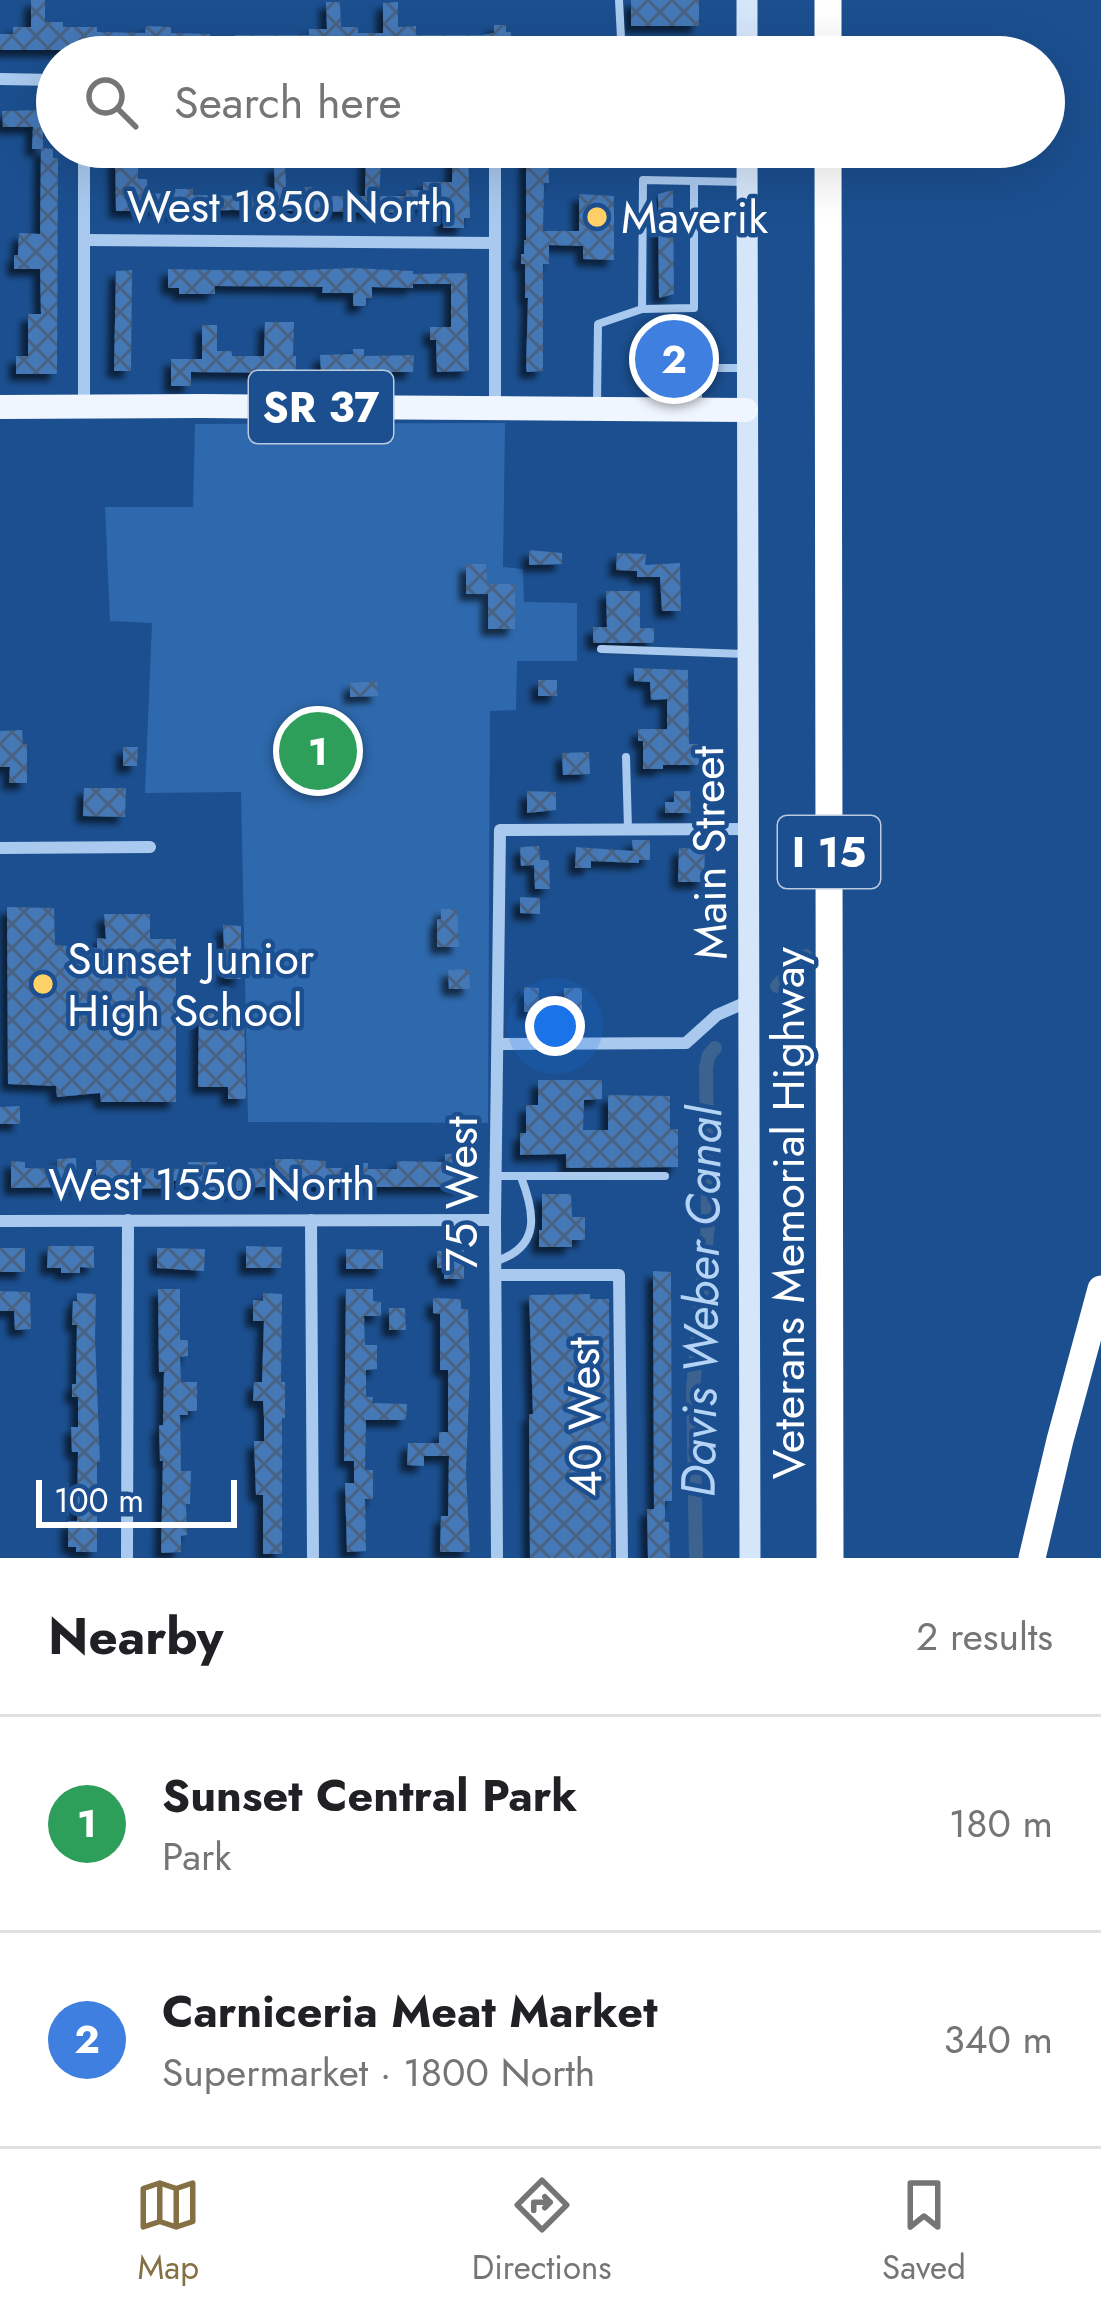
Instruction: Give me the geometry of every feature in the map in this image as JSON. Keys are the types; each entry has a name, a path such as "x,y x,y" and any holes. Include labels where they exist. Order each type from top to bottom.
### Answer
{"highway":[{"path":"828,0 828,36"},
{"name":"Veterans Memorial Highway","path":"828,168 830,1558"},
{"path":"1032,1558 1101,1289"}],"main road":[{"path":"747,0 747,36"},
{"name":"Main Street","path":"746,168 750,1558"},
{"name":"SR 37","path":"0,407 746,410"}],"street":[{"path":"0,79 36,80"},
{"path":"84,168 84,406"},
{"path":"495,168 496,408"},
{"name":"West 1850 North","path":"84,240 495,243"},
{"path":"628,830 748,829"},
{"name":"75 West","path":"497,1558 500,830 628,830"},
{"path":"0,848 150,847"},
{"path":"498,1044 686,1043 717,1015 749,1001"},
{"name":"West 1550 North","path":"0,1220 496,1220"},
{"path":"127,1558 128,1220"},
{"path":"311,1220 313,1558"},
{"name":"40 West","path":"496,1268 619,1275 622,1558"}],"lane":[{"path":"619,0 621,36"},
{"path":"642,309 643,180 746,182"},
{"path":"597,411 598,324 642,309 694,308 694,182"},
{"path":"698,332 698,411"},
{"path":"698,368 746,368"},
{"path":"601,650 747,654"},
{"path":"626,757 628,830"},
{"path":"496,1176 665,1176"},
{"path":"496,1268 521,1248 531,1229 530,1200 521,1177"}],"shaded area":[{"path":"505,423 503,567 523,569 524,602 577,603 577,661 517,661 516,710 490,711 488,1123 248,1122 241,792 145,793 152,623 110,621 105,507 193,507 195,424"}],"building":[{"path":"31,0 45,0 45,22 63,22 63,27 145,33 146,26 171,27 171,33 210,36 36,36 36,50 0,50 0,34 13,34 13,27 31,27"},
{"path":"631,0 699,0 699,26 631,26"},
{"path":"326,2 340,2 341,27 383,33 383,3 398,2 398,27 416,26 416,35 483,35 494,33 494,25 506,25 511,36 235,36 309,35 309,29 327,29"},
{"path":"36,110 36,149 32,149 33,127 3,127 2,111"},
{"path":"41,168 58,168 57,374 16,374 16,356 28,356 28,314 41,314 40,269 14,269 14,255 18,255 19,233 40,234"},
{"path":"115,168 138,168 138,179 147,179 147,193 193,189 193,195 275,196 274,168 285,168 286,187 322,187 322,196 365,196 366,168 381,168 379,196 406,196 406,190 423,190 423,182 452,182 452,168 469,168 470,218 464,218 464,228 443,228 443,205 414,205 414,213 116,211"},
{"path":"526,168 549,168 543,231 579,231 579,194 614,196 614,260 583,259 583,246 549,245 549,264 543,264 543,371 527,372 526,368 528,298 521,254 526,240"},
{"name":"Maverik","path":"673,190 674,294 659,298 658,194"},
{"path":"168,269 467,273 469,371 437,372 436,340 430,340 430,327 451,327 451,284 372,287 366,306 353,306 353,293 322,293 323,287 215,286 215,294 179,294 179,288 168,288"},
{"path":"132,270 131,371 114,371 116,271"},
{"path":"265,322 294,322 296,373 191,372 191,386 171,386 171,359 202,359 202,325 217,325 217,351 264,356"},
{"path":"651,331 678,332 671,377 651,377"},
{"path":"353,349 364,349 364,356 414,355 413,372 321,372 320,355 353,354"},
{"path":"529,550 562,553 562,564 529,565"},
{"path":"617,553 646,554 645,565 680,563 681,611 662,611 660,577 637,577 637,571 616,570"},
{"path":"466,564 486,564 487,584 515,584 515,629 488,629 488,594 466,594"},
{"path":"606,591 640,591 640,628 654,628 654,643 593,643 593,627 607,627"},
{"path":"634,668 688,670 689,744 699,744 699,765 643,769 638,729 667,729 667,699 651,700 650,682 634,681"},
{"path":"538,680 557,680 557,696 538,696"},
{"path":"377,681 378,696 350,697 350,683"},
{"path":"22,730 23,744 27,744 27,783 9,783 10,767 0,767 0,731"},
{"path":"123,747 138,747 137,766 123,766"},
{"path":"589,752 590,774 563,775 562,753"},
{"path":"84,788 126,788 125,817 83,816"},
{"path":"527,791 556,792 556,810 527,813"},
{"path":"674,791 690,791 691,813 665,813 665,802 674,802"},
{"path":"632,840 650,840 650,860 591,861 591,868 575,868 576,847 633,851"},
{"path":"539,846 540,860 549,860 550,889 535,889 534,865 521,866 520,847"},
{"path":"679,848 705,849 704,882 678,882"},
{"path":"520,897 540,898 540,914 520,913"},
{"path":"7,907 54,908 55,945 97,948 97,938 106,939 104,914 150,914 150,939 176,939 176,1102 101,1102 100,1093 57,1097 56,1086 8,1084"},
{"path":"441,909 457,909 459,947 437,947"},
{"path":"223,925 241,926 241,979 225,979"},
{"path":"469,969 470,989 449,989 448,970"},
{"path":"524,987 539,988 538,1012 524,1012"},
{"path":"564,988 582,988 582,1013 564,1012"},
{"path":"199,1006 216,1006 216,1012 244,1012 246,1099 228,1099 228,1087 198,1087"},
{"path":"538,1080 602,1080 602,1099 584,1100 583,1130 608,1130 608,1095 670,1096 670,1129 678,1129 678,1167 566,1168 566,1154 520,1155 526,1105 538,1105"},
{"path":"20,1106 20,1124 0,1124 0,1107"},
{"path":"470,1153 470,1187 224,1191 201,1190 201,1181 174,1181 174,1188 115,1189 115,1180 96,1180 96,1160 131,1160 131,1168 188,1169 188,1162 217,1162 217,1167 275,1169 275,1159 294,1159 326,1161 326,1168 368,1163 368,1169 397,1169 397,1161 445,1162 445,1154"},
{"path":"76,1158 77,1187 11,1188 11,1161 25,1162 25,1168 57,1169 57,1159"},
{"path":"542,1194 571,1194 572,1217 585,1217 585,1240 572,1240 572,1247 539,1247"},
{"path":"48,1246 94,1246 94,1268 61,1273 61,1268 47,1268"},
{"path":"246,1246 282,1247 281,1268 246,1268"},
{"path":"0,1248 25,1248 25,1272 0,1272"},
{"path":"157,1248 205,1249 204,1271 157,1268"},
{"path":"346,1249 383,1250 383,1269 346,1269"},
{"path":"464,1250 464,1279 444,1279 444,1268 437,1268 437,1251"},
{"path":"653,1271 671,1272 672,1501 665,1501 670,1558 648,1558 647,1509 654,1509"},
{"path":"158,1289 180,1289 180,1340 188,1340 188,1356 180,1357 181,1382 197,1382 197,1411 180,1415 181,1471 191,1471 187,1535 181,1536 181,1552 161,1553 159,1425 163,1425 164,1372 159,1372"},
{"path":"346,1289 373,1289 373,1301 381,1302 381,1316 364,1316 365,1345 377,1345 377,1369 366,1370 366,1397 373,1397 372,1403 407,1404 406,1420 366,1420 365,1470 373,1470 373,1499 365,1499 366,1551 347,1552 345,1483 354,1483 354,1461 344,1461"},
{"path":"0,1291 30,1292 31,1329 15,1330 14,1311 0,1311"},
{"path":"77,1293 96,1294 97,1552 68,1547 68,1521 77,1521 78,1452 72,1452 71,1427 78,1427 78,1397 72,1397 77,1325 72,1325 73,1301"},
{"path":"263,1293 282,1294 282,1554 263,1554 263,1495 256,1495 254,1441 264,1441 264,1418 263,1401 253,1401 254,1382 262,1382 264,1321 253,1321 253,1300 263,1301"},
{"path":"590,1294 590,1299 609,1299 611,1558 530,1558 529,1295"},
{"path":"433,1298 461,1299 461,1309 468,1309 470,1552 440,1552 441,1516 448,1516 449,1456 424,1456 424,1466 407,1465 408,1443 439,1443 439,1432 448,1432 448,1370 440,1370 440,1314 433,1313"},
{"path":"389,1308 405,1308 406,1330 389,1330"}],"waterway":[{"path":"777,986 806,956"},
{"name":"Davis Weber Canal","path":"696,1558 693,1389 708,1224 706,1067 715,1048"}],"place":[{"name":"Maverik","path":"597,217"},
{"name":"Carniceria Meat Market","path":"674,359"},
{"name":"Sunset Central Park","path":"318,751"},
{"name":"Sunset Junior High School","path":"43,984"}]}
